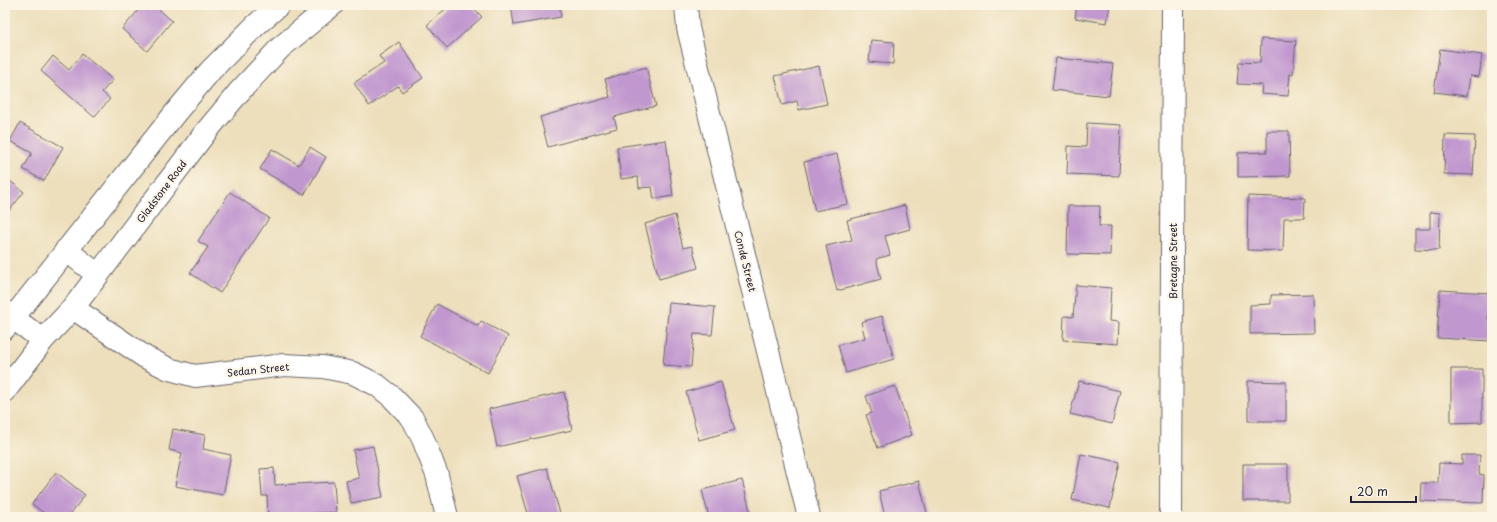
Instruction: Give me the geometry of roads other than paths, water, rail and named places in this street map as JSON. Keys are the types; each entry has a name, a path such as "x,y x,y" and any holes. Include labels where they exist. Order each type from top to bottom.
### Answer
{"street":[{"path":"43,340 8,319 66,250 211,70 256,25 279,5"},
{"name":"Gladstone Road","path":"5,391 43,340 73,308 239,92 280,48 332,5"},
{"name":"Conde Street","path":"686,5 688,28 809,517"},
{"name":"Bretagne Street","path":"1171,517 1173,5"},
{"path":"66,250 98,275"},
{"name":"Sedan Street","path":"73,308 145,357 169,369 195,376 284,365 323,367 353,373 377,385 392,397 413,419 423,438 437,475 447,517"}]}
